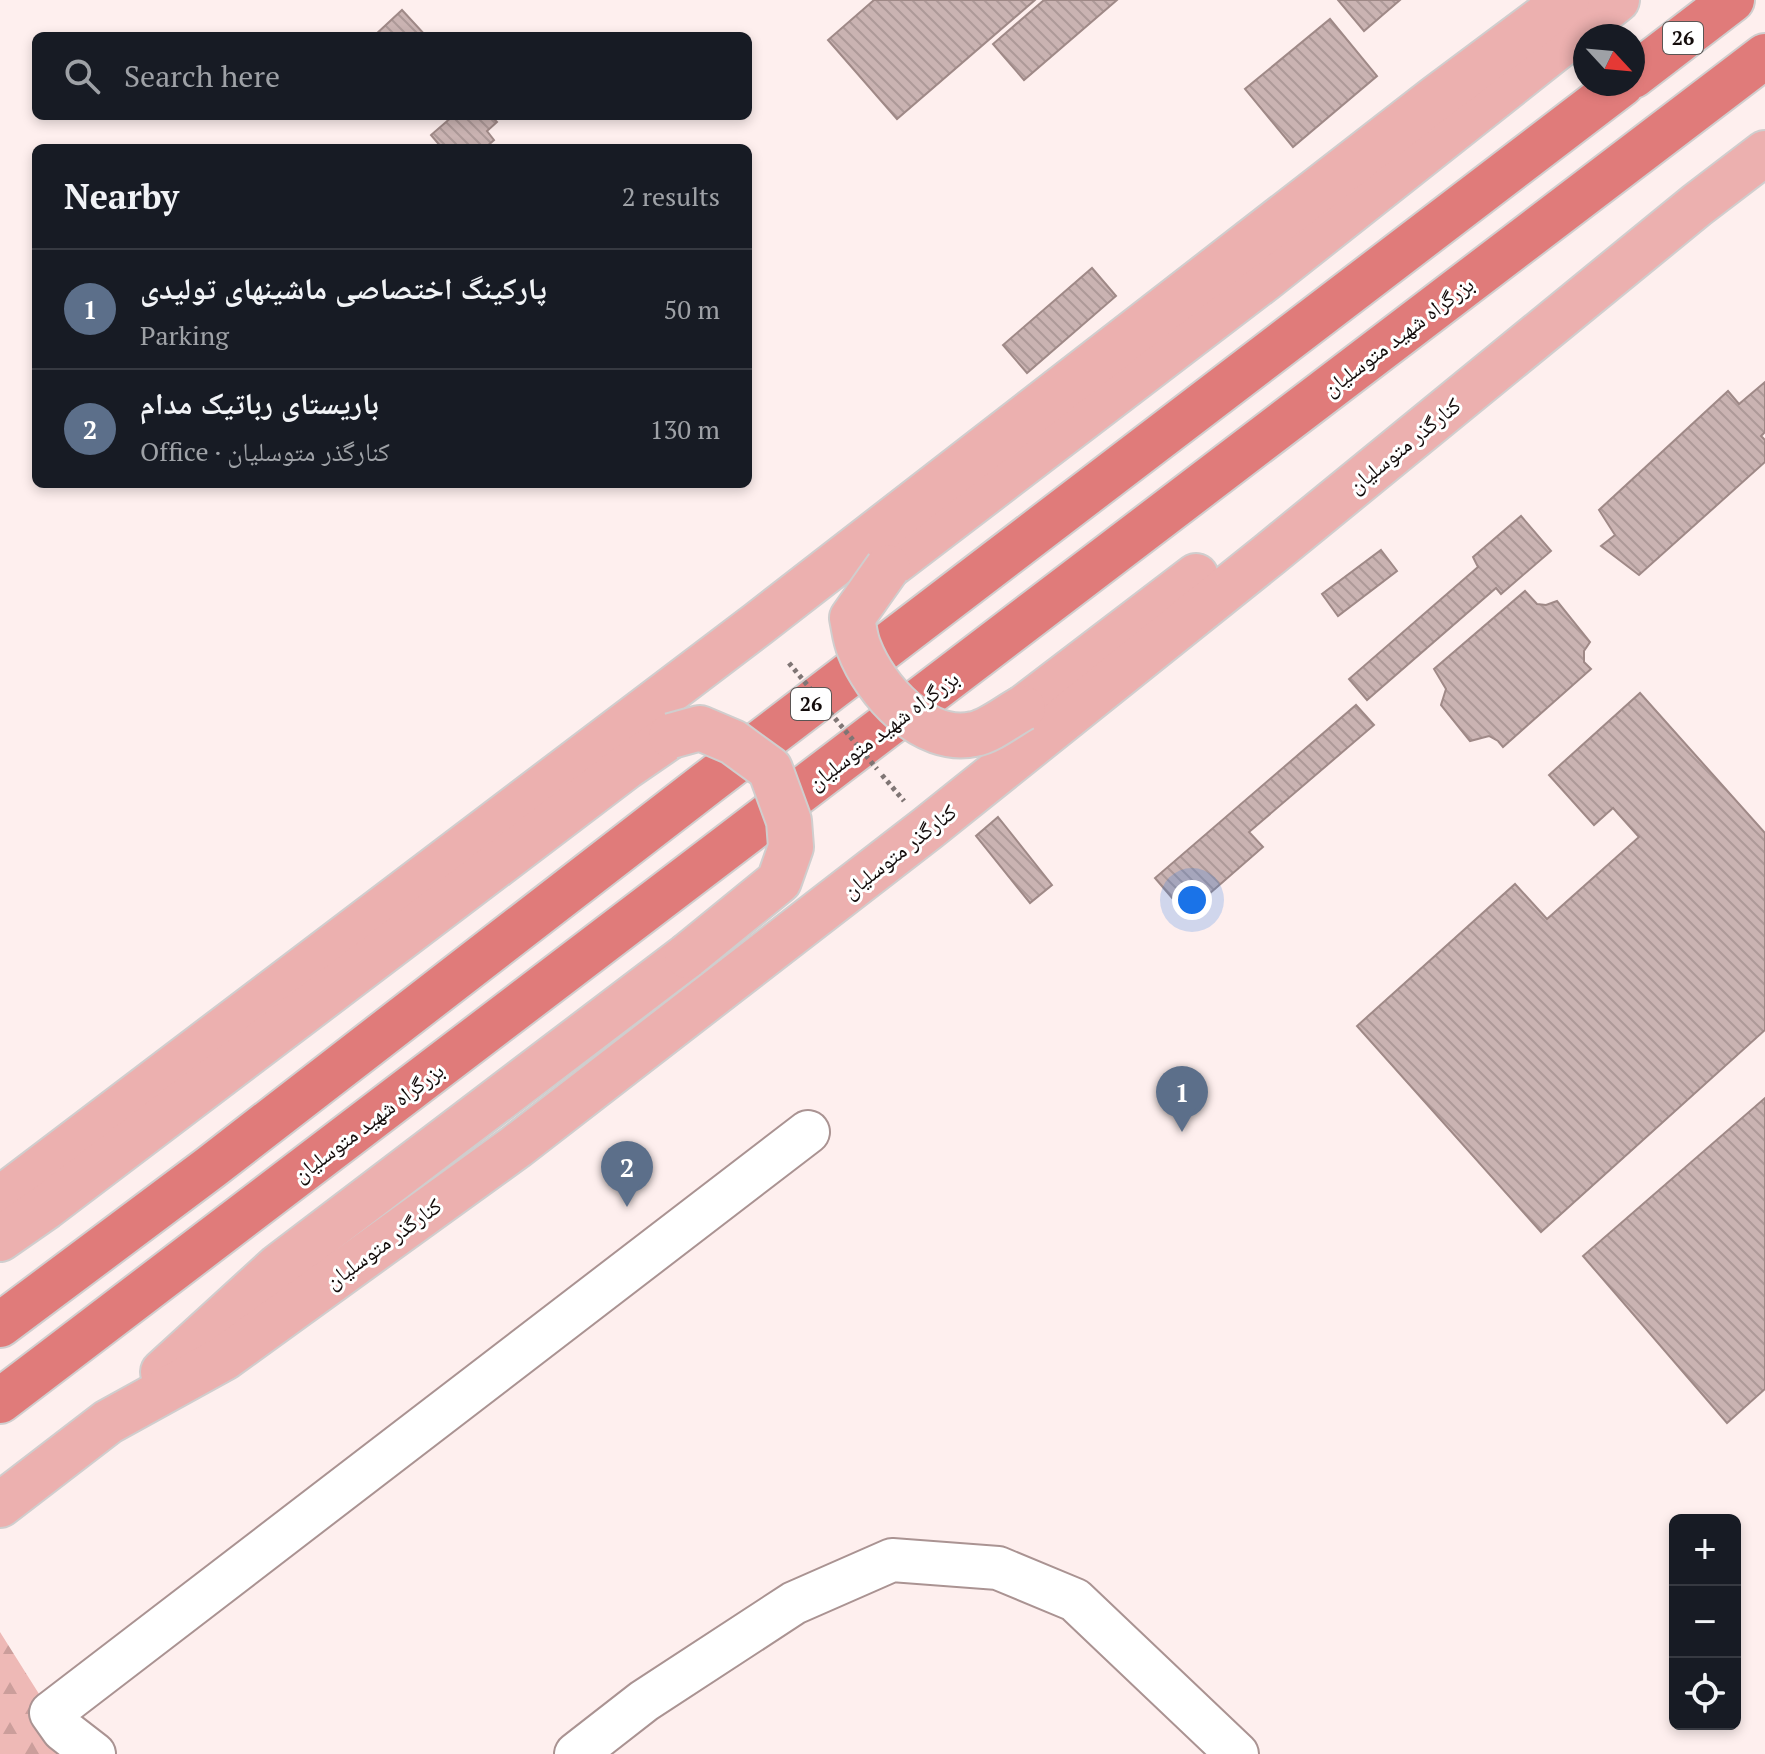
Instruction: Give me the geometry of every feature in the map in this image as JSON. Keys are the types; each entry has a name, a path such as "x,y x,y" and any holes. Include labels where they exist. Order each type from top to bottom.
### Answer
{"highway":[{"name":"26","path":"1645,67 1732,0"},
{"name":"بزرگراه شهید متوسلیان","path":"0,1401 1765,56"},
{"name":"26","path":"0,1325 211,1167 694,793 1606,96"}],"main road":[{"path":"0,1199 758,624 1424,107 1567,0"},
{"path":"1617,0 1266,278 888,567 852,618 859,648 880,687 918,722 943,735 975,734 1023,708 1473,362 1697,205"},
{"name":"کنارگذر متوسلیان","path":"0,1505 108,1422 224,1358 517,1146 928,828 1765,153"},
{"path":"0,1239 671,736 700,728 733,742 770,769 789,821 791,847 779,881 687,956 279,1266 108,1422"}],"lane":[{"path":"94,1754 63,1730 51,1713 808,1132"},
{"path":"576,1754 644,1701 794,1603 892,1560 998,1568 1075,1600 1237,1754"}],"path":[{"path":"789,663 877,769"}],"green space":[{"path":"0,1632 51,1713 94,1754 0,1754"}],"building":[{"path":"874,0 1035,0 897,119 828,40"},
{"path":"1044,0 1117,0 1024,80 993,44"},
{"path":"1338,0 1400,0 1364,31"},
{"path":"402,10 422,32 378,32"},
{"path":"1330,19 1377,76 1293,147 1245,89"},
{"path":"448,120 497,122 487,131 494,140 490,144 439,144 431,135"},
{"path":"1092,268 1116,296 1027,373 1003,345"},
{"path":"1765,382 1765,432 1761,436 1765,440 1765,462 1639,575 1601,546 1615,535 1599,510 1728,391 1739,404"},
{"path":"1521,516 1551,551 1501,594 1496,588 1367,700 1349,679 1478,567 1473,557"},
{"path":"1381,550 1397,571 1338,616 1322,594"},
{"path":"1525,591 1537,604 1557,601 1590,642 1584,651 1584,662 1591,669 1503,747 1489,736 1470,741 1441,705 1446,689 1434,669"},
{"path":"1640,693 1765,833 1765,1030 1541,1232 1357,1026 1515,884 1547,919 1639,837 1613,808 1594,825 1549,775"},
{"path":"1356,705 1374,725 1249,832 1263,847 1186,914 1155,878"},
{"path":"998,817 1052,885 1030,903 976,836"},
{"path":"1765,1098 1765,1389 1727,1423 1583,1256"}],"place":[{"name":"پارکینگ اختصاصی ماشینهای تولیدی","path":"1182,1132"},
{"name":"باریستای رباتیک مدام","path":"627,1207"}]}
